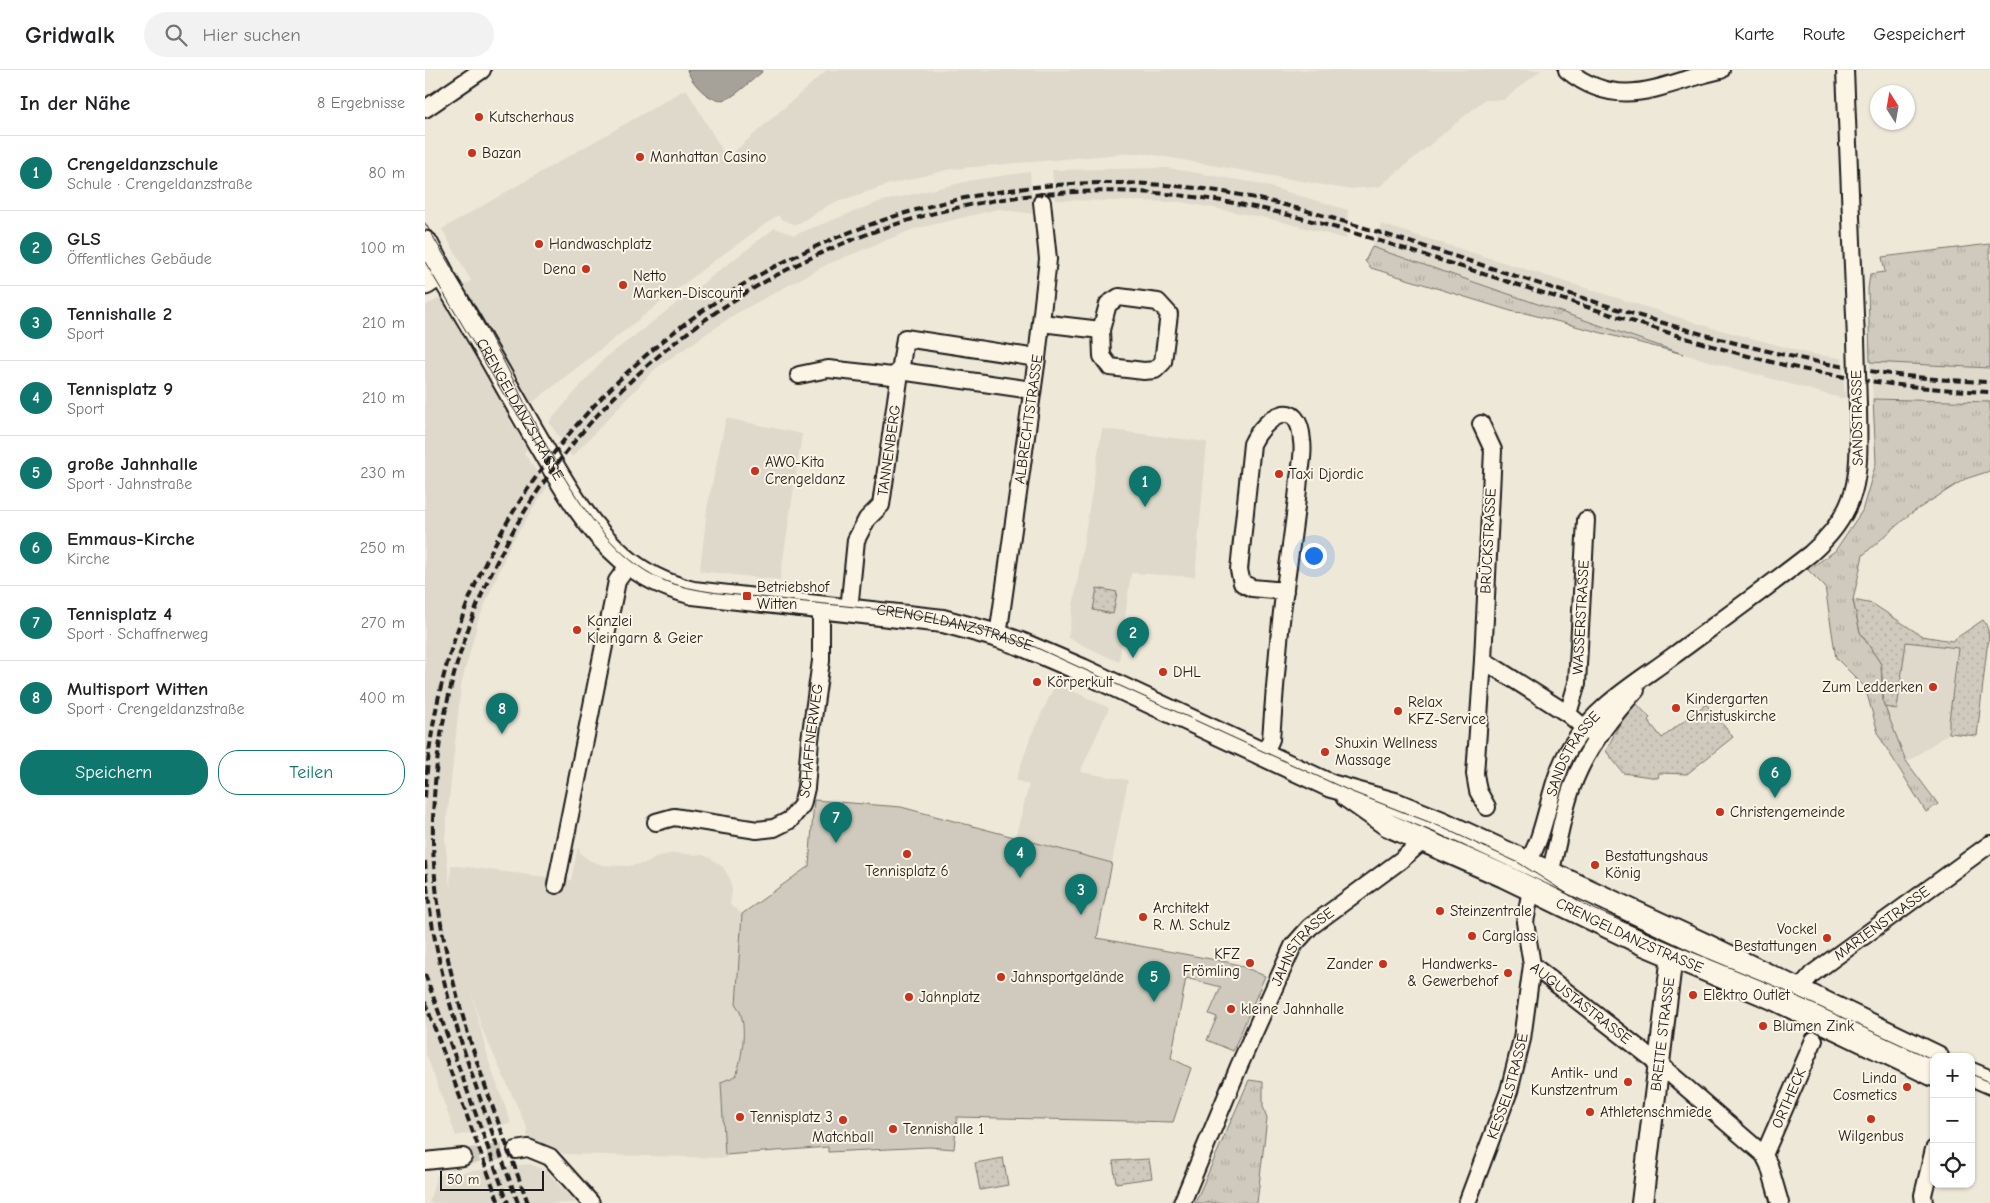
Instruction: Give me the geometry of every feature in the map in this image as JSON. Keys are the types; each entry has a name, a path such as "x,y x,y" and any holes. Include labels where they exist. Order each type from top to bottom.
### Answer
{"main road":[{"name":"CRENGELDANZSTRASSE","path":"429,262 562,484 600,535 630,563 661,583 693,592 943,621 998,636 1062,661 1331,786 1395,804 1442,823 1930,1054"},
{"name":"CRENGELDANZSTRASSE","path":"1331,786 1388,825 1531,889 1598,922 1773,998 1930,1073"},
{"path":"1424,840 1442,823"},
{"path":"1528,863 1531,889"},
{"path":"1531,889 1550,873"},
{"path":"1657,923 1672,955"},
{"path":"1975,1076 1990,1082"},
{"path":"1975,1091 1990,1097"}],"street":[{"path":"425,109 482,70"},
{"path":"1567,70 1581,82 1605,90 1641,93 1668,87 1721,70"},
{"name":"SANDSTRASSE","path":"1528,863 1540,836 1555,781 1564,757 1584,727 1614,697 1810,554 1832,533 1843,518 1852,500 1858,478 1859,407 1845,70"},
{"name":"ALBRECHTSTRASSE","path":"998,636 1037,358 1048,259 1042,202"},
{"path":"1119,297 1159,302 1169,314 1163,362 1155,370 1144,371 1110,367 1102,356 1101,330 1108,304 1119,297"},
{"path":"1041,323 1101,330"},
{"name":"TANNENBERG","path":"849,610 856,540 867,519 881,504 905,338 1037,358"},
{"path":"799,375 828,369 892,376 900,371 1032,390"},
{"path":"1264,755 1271,739 1285,591 1297,511 1303,442 1299,422 1295,416 1287,413 1279,415 1264,424 1252,444 1239,570 1242,583 1252,588 1285,591"},
{"name":"BRÜCKSTRASSE","path":"1481,424 1493,450 1483,660 1475,774 1478,791 1487,807"},
{"name":"WASSERSTRASSE","path":"1568,714 1577,683 1586,520"},
{"path":"556,885 617,581 630,563"},
{"name":"SCHAFFNERWEG","path":"656,822 674,816 757,830 774,828 790,820 802,805 806,788 810,740 821,661 821,607"},
{"path":"1483,660 1568,714 1597,738"},
{"name":"SANDSTRASSE","path":"1550,873 1572,786 1597,738 1621,705 1652,671"},
{"name":"JAHNSTRASSE","path":"1182,1203 1239,1066 1293,946 1311,927 1401,860 1424,840"},
{"name":"MARIENSTRASSE","path":"1773,998 1798,990 1812,974 1990,844"},
{"name":"AUGUSTASTRASSE","path":"1531,889 1525,922 1532,965 1659,1064 1764,1155 1769,1165 1780,1203"},
{"name":"BREITE STRASSE","path":"1642,1203 1672,955"},
{"name":"KESSELSTRASSE","path":"1467,1203 1509,1091 1521,1039 1532,965"},
{"name":"ORTHECK","path":"1764,1155 1814,1040"},
{"path":"516,1150 528,1148 550,1157 591,1203"},
{"path":"425,1161 463,1157"},
{"path":"1924,1203 1923,1195 1930,1166"}],"shaded area":[{"path":"687,70 761,70 762,72 731,97 717,100 699,88"},
{"path":"827,70 1541,70 1504,100 1484,100 1379,187 1346,189 1149,154 1133,153 951,169 887,185 831,204 796,225 781,219 778,215 711,263 510,420 527,449 524,453 547,487 510,545 478,621 461,686 445,838 450,889 451,865 571,880 578,847 581,854 589,860 602,865 628,866 647,863 659,856 675,853 703,855 710,858 723,867 730,879 732,891 730,905 742,914 736,1005 742,1012 743,1039 741,1061 736,1076 721,1082 726,1158 564,1154 553,1147 528,1143 527,1128 482,1029 469,984 490,1065 511,1123 456,1136 425,1051 425,306 471,281 442,229 686,89 727,158"},
{"path":"1167,168 1256,183 1348,210 1346,239 1276,220 1182,202 1055,200 1052,170"},
{"path":"1030,172 1033,214 999,209 914,229 828,264 737,313 655,369 572,457 549,422 604,359 775,228 794,235 879,202 973,180"},
{"path":"1381,224 1713,328 1811,354 1842,358 1845,398 1683,354 1372,247"},
{"path":"1870,362 1990,368 1990,402 1873,399"},
{"name":"AWO-Kita Crengeldanz","path":"726,418 802,434 780,580 700,571 707,509"},
{"path":"1102,429 1207,442 1195,577 1131,573 1119,662 1068,638"},
{"name":"Zum Ledderken","path":"1853,600 1873,604 1922,636 1952,641 1983,620 1990,630 1990,644 1987,648 1977,736 1949,733 1906,763 1883,704 1881,664 1860,632"},
{"path":"1056,683 1109,708 1080,772 1128,780 1112,863 1015,838 1029,785 1016,780 1030,738"},
{"path":"530,1164 546,1171 576,1203 429,1203 437,1175"}],"green space":[{"path":"1990,244 1990,368 1870,362 1868,289 1870,274 1885,272 1882,257"},
{"path":"1372,247 1683,354 1525,313 1514,312 1371,268 1365,261"},
{"path":"1873,399 1990,402 1990,471 1965,479 1910,514 1863,555 1853,600 1860,632 1881,664 1883,702 1906,761 1938,804 1926,812 1879,736 1865,687 1836,658 1825,587 1808,570 1835,551 1862,511 1876,463"},
{"path":"1097,588 1117,592 1113,614 1093,610"},
{"path":"1853,600 1873,604 1922,636 1952,641 1983,620 1988,630 1988,641 1977,736 1949,733 1958,648 1906,642 1897,709 1884,707 1881,664 1860,632"},
{"path":"1636,703 1650,718 1648,720 1662,738 1706,704 1733,737 1687,774 1659,773 1658,778 1623,773 1606,751 1618,727"},
{"name":"Jahnsportgelände","path":"814,800 901,807 1112,863 1097,938 1227,962 1265,976 1233,1051 1207,1040 1217,1017 1209,1014 1221,987 1186,978 1171,1058 1191,1068 1173,1122 957,1117 954,1149 929,1147 828,1152 828,1147 725,1155 721,1082 736,1076 743,1039 742,1020 736,1005 742,914 809,866"},
{"path":"1249,1080 1263,1082 1263,1106 1267,1118 1257,1203 1195,1203"},
{"path":"1003,1158 1008,1185 980,1190 975,1163"},
{"path":"1149,1159 1152,1178 1116,1183 1113,1161"}],"tunnel":[{"path":"463,1157 516,1150"}],"tram line":[{"path":"425,223 502,358 551,454 571,488 593,520 617,548 644,570 674,584 688,588 921,616 979,629 1035,647 1352,792 1439,826 1519,863 1585,905 1770,984 1930,1058"},
{"path":"425,262 503,393 538,445"},
{"path":"1975,1076 1990,1082"},
{"path":"1975,1088 1990,1096"}],"railway":[{"path":"425,798 431,736 444,675 462,617 486,562 515,509 549,459 589,411 633,367 687,322 716,302 745,283 807,250 839,236 914,210 1001,191 1090,183 1180,186 1224,192 1276,203 1327,217 1636,315 1775,353 1846,367 1917,377 1990,382"},
{"path":"528,1203 477,1063 450,967 440,919 434,870 433,820 453,679 502,552 576,439 672,345 785,271 911,220 1046,194 1186,196 1253,207 1318,223 1678,336 1785,365 1839,376 1895,384 1990,392"},
{"path":"425,861 429,905 447,992 473,1077 518,1203"},
{"path":"425,974 508,1203"},
{"path":"425,1002 499,1203"}],"place":[{"name":"Kutscherhaus","path":"479,117"},
{"name":"Bazan","path":"472,153"},
{"name":"Manhattan Casino","path":"640,157"},
{"name":"Handwaschplatz","path":"539,244"},
{"name":"Dena","path":"586,269"},
{"name":"Netto Marken-Discount","path":"623,285"},
{"name":"AWO-Kita Crengeldanz","path":"755,471"},
{"name":"Taxi Djordic","path":"1279,474"},
{"name":"Crengeldanzschule","path":"1145,507"},
{"name":"Betriebshof Witten","path":"747,596"},
{"name":"Kanzlei Kleingarn & Geier","path":"577,630"},
{"name":"GLS","path":"1133,658"},
{"name":"DHL","path":"1163,672"},
{"name":"Körperkult","path":"1037,682"},
{"name":"Zum Ledderken","path":"1933,687"},
{"name":"Kindergarten Christuskirche","path":"1676,708"},
{"name":"Relax KFZ-Service","path":"1398,711"},
{"name":"Multisport Witten","path":"502,734"},
{"name":"Shuxin Wellness Massage","path":"1325,752"},
{"name":"Emmaus-Kirche","path":"1775,798"},
{"name":"Christengemeinde","path":"1720,812"},
{"name":"Tennisplatz 4","path":"836,843"},
{"name":"Tennisplatz 6","path":"907,854"},
{"name":"Bestattungshaus König","path":"1595,865"},
{"name":"Tennisplatz 9","path":"1020,878"},
{"name":"Steinzentrale","path":"1440,911"},
{"name":"Tennishalle 2","path":"1081,915"},
{"name":"Architekt R. M. Schulz","path":"1143,917"},
{"name":"Carglass","path":"1472,936"},
{"name":"Vockel Bestattungen","path":"1827,938"},
{"name":"KFZ Frömling","path":"1250,963"},
{"name":"Zander","path":"1383,964"},
{"name":"Handwerks- & Gewerbehof","path":"1508,973"},
{"name":"Jahnsportgelände","path":"1001,977"},
{"name":"Elektro Outlet","path":"1693,995"},
{"name":"Jahnplatz","path":"909,997"},
{"name":"große Jahnhalle","path":"1154,1002"},
{"name":"kleine Jahnhalle","path":"1231,1009"},
{"name":"Blumen Zink","path":"1763,1026"},
{"name":"Antik- und Kunstzentrum","path":"1628,1082"},
{"name":"Linda Cosmetics","path":"1907,1087"},
{"name":"Athletenschmiede","path":"1590,1112"},
{"name":"Tennisplatz 3","path":"740,1117"},
{"name":"Wilgenbus","path":"1871,1119"},
{"name":"Matchball","path":"843,1120"},
{"name":"Tennishalle 1","path":"893,1129"}]}
